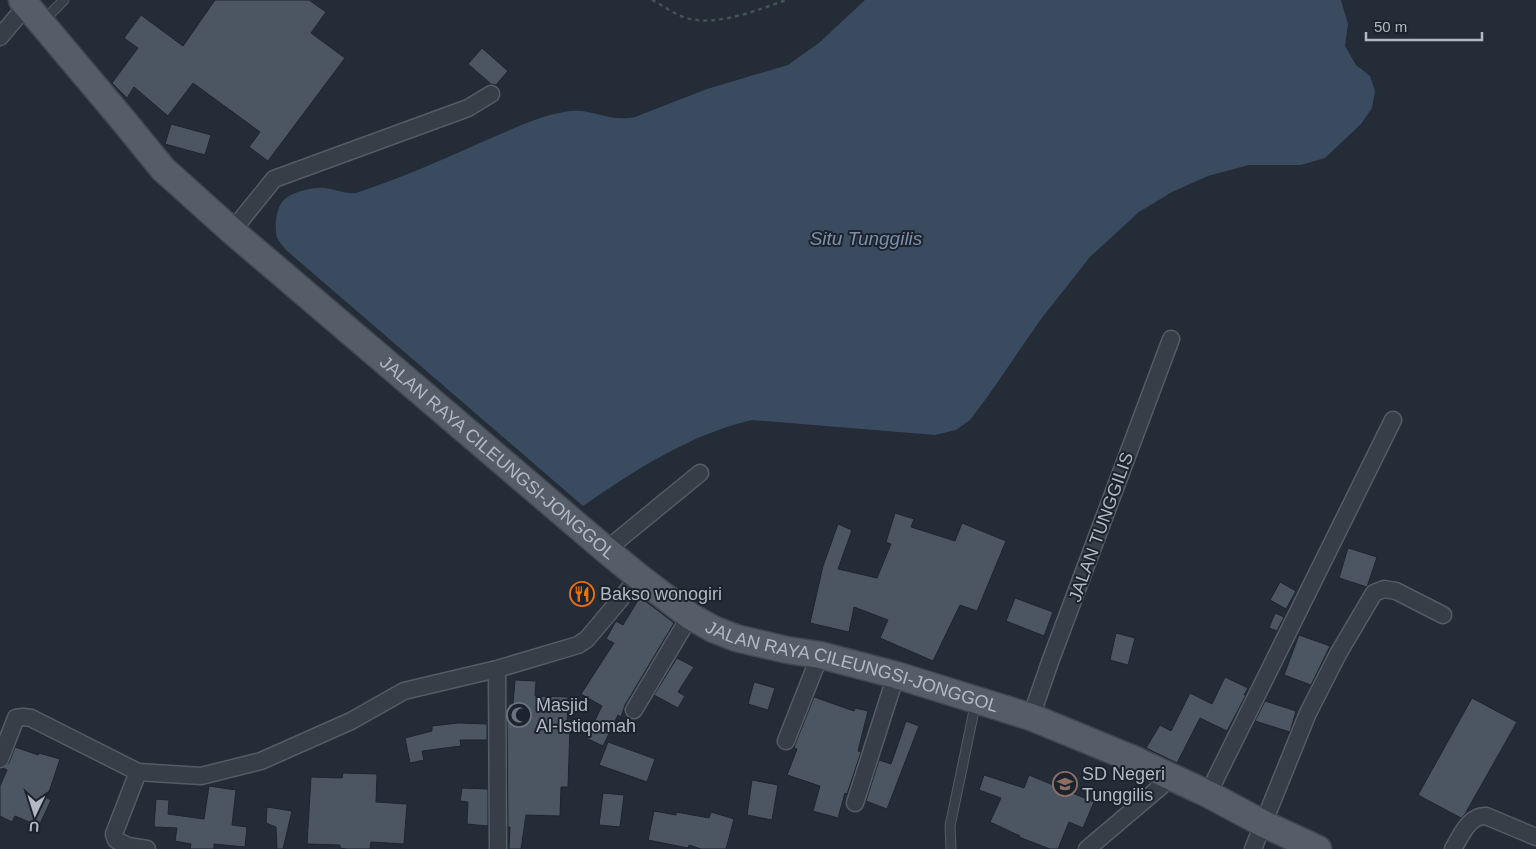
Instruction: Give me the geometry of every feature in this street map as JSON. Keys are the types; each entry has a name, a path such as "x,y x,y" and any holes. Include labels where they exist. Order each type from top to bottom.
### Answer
{"main road":[{"name":"JALAN RAYA CILEUNGSI-JONGGOL","path":"30,9 162,169 232,231 639,578 690,616 713,629 736,638 787,650 820,654 896,675 1031,717 1133,759 1318,849"}],"street":[{"path":"0,37 30,9"},
{"path":"232,231 274,179 468,108 491,94"},
{"name":"JALAN TUNGGILIS","path":"1031,717 1171,339"},
{"path":"1208,794 1393,420"},
{"path":"606,550 700,472"},
{"path":"0,758 16,718 23,717 31,718 138,772 201,776 261,761 351,721 404,691 497,669 578,645 587,638 639,578"},
{"path":"1253,849 1308,713 1338,654 1374,593 1384,589 1396,590 1443,615"},
{"path":"634,710 690,616"},
{"path":"786,741 820,654"},
{"path":"497,669 498,849"},
{"path":"855,803 896,675"},
{"path":"138,772 114,834 116,840 128,846 147,849"},
{"path":"1087,849 1172,777"},
{"path":"1453,849 1472,820 1480,816 1486,816 1536,838"}],"lane":[{"path":"30,9 64,0"},
{"path":"951,849 950,826 976,701"}],"path":[{"path":"652,0 683,17 699,20 749,13 786,0"}],"water":[{"name":"Situ Tunggilis","path":"865,0 1341,0 1348,24 1345,46 1356,65 1370,76 1375,91 1372,108 1361,124 1325,158 1301,165 1249,165 1208,176 1172,192 1139,212 1090,257 1041,319 970,420 956,430 935,435 752,420 707,434 663,455 583,506 286,250 277,238 276,222 278,211 282,202 294,194 304,190 320,188 347,193 359,192 553,114 583,111 616,118 635,117 707,89 788,65 820,42"}],"building":[{"path":"215,0 309,0 326,12 311,33 345,58 268,161 249,147 260,132 193,83 168,116 134,87 127,98 112,83 138,48 124,38 141,15 183,46"},
{"path":"482,48 508,71 496,85 491,84 468,64"},
{"path":"171,124 211,135 205,155 165,144"},
{"path":"895,513 914,519 911,527 955,541 962,523 1006,541 977,611 960,605 933,661 880,638 888,620 854,607 849,632 810,623 823,566 838,524 852,530 838,569 877,578 891,544 886,542"},
{"path":"1348,548 1377,557 1367,587 1339,578"},
{"path":"1280,582 1296,591 1286,609 1270,600"},
{"path":"640,597 674,623 625,705 621,717 618,715 603,746 586,738 602,706 581,694 614,643 606,639 616,621 623,625"},
{"path":"1015,598 1053,612 1044,636 1006,621"},
{"path":"1275,613 1284,617 1277,631 1269,628"},
{"path":"1116,633 1135,638 1128,665 1110,660"},
{"path":"1299,635 1330,646 1311,685 1284,675"},
{"path":"677,658 694,667 678,692 685,696 678,708 654,695"},
{"path":"1225,677 1248,688 1227,731 1200,718 1177,763 1146,748 1160,725 1171,731 1190,693 1212,704"},
{"path":"515,680 536,681 535,696 568,697 567,727 570,727 568,787 561,787 560,816 526,815 521,849 509,849 507,719 509,704 513,704"},
{"path":"754,682 775,688 768,710 748,704"},
{"path":"814,697 854,711 855,708 868,711 858,751 861,752 847,794 845,793 838,818 813,811 820,786 787,775 797,749 794,748 796,742"},
{"path":"1472,698 1517,722 1461,818 1418,795"},
{"path":"1265,701 1296,711 1290,732 1255,721"},
{"path":"906,721 919,726 887,809 866,801 879,760 891,764"},
{"path":"458,723 487,724 487,740 460,740 461,746 422,751 424,760 410,763 405,738 432,731 432,726"},
{"path":"608,742 655,759 647,782 599,765"},
{"path":"15,747 38,755 39,753 60,759 47,798 51,800 39,826 15,816 12,822 0,816 0,786 7,770 3,768 9,763"},
{"path":"343,773 377,774 376,802 407,804 404,844 371,842 370,849 347,849 340,848 340,845 307,844 311,777 342,778"},
{"path":"984,775 1024,788 1029,775 1094,802 1083,828 1069,822 1058,849 1050,849 1019,837 990,822 1001,798 979,790"},
{"path":"752,780 778,785 772,820 747,815"},
{"path":"209,786 236,790 232,825 247,827 245,847 214,844 214,849 190,849 191,844 175,841 177,828 154,827 156,799 169,800 168,814 204,819"},
{"path":"462,788 488,789 488,826 467,824 468,802 460,801"},
{"path":"603,793 624,795 620,827 599,825"},
{"path":"267,807 292,811 283,849 277,849 276,827 266,823"},
{"path":"654,811 676,815 676,812 709,818 711,812 734,819 726,849 701,849 689,845 688,848 648,840"}],"place":[{"name":"Bakso wonogiri","path":"582,594"},
{"name":"Masjid Al-Istiqomah","path":"519,715"},
{"name":"SD Negeri Tunggilis","path":"1065,784"}]}
